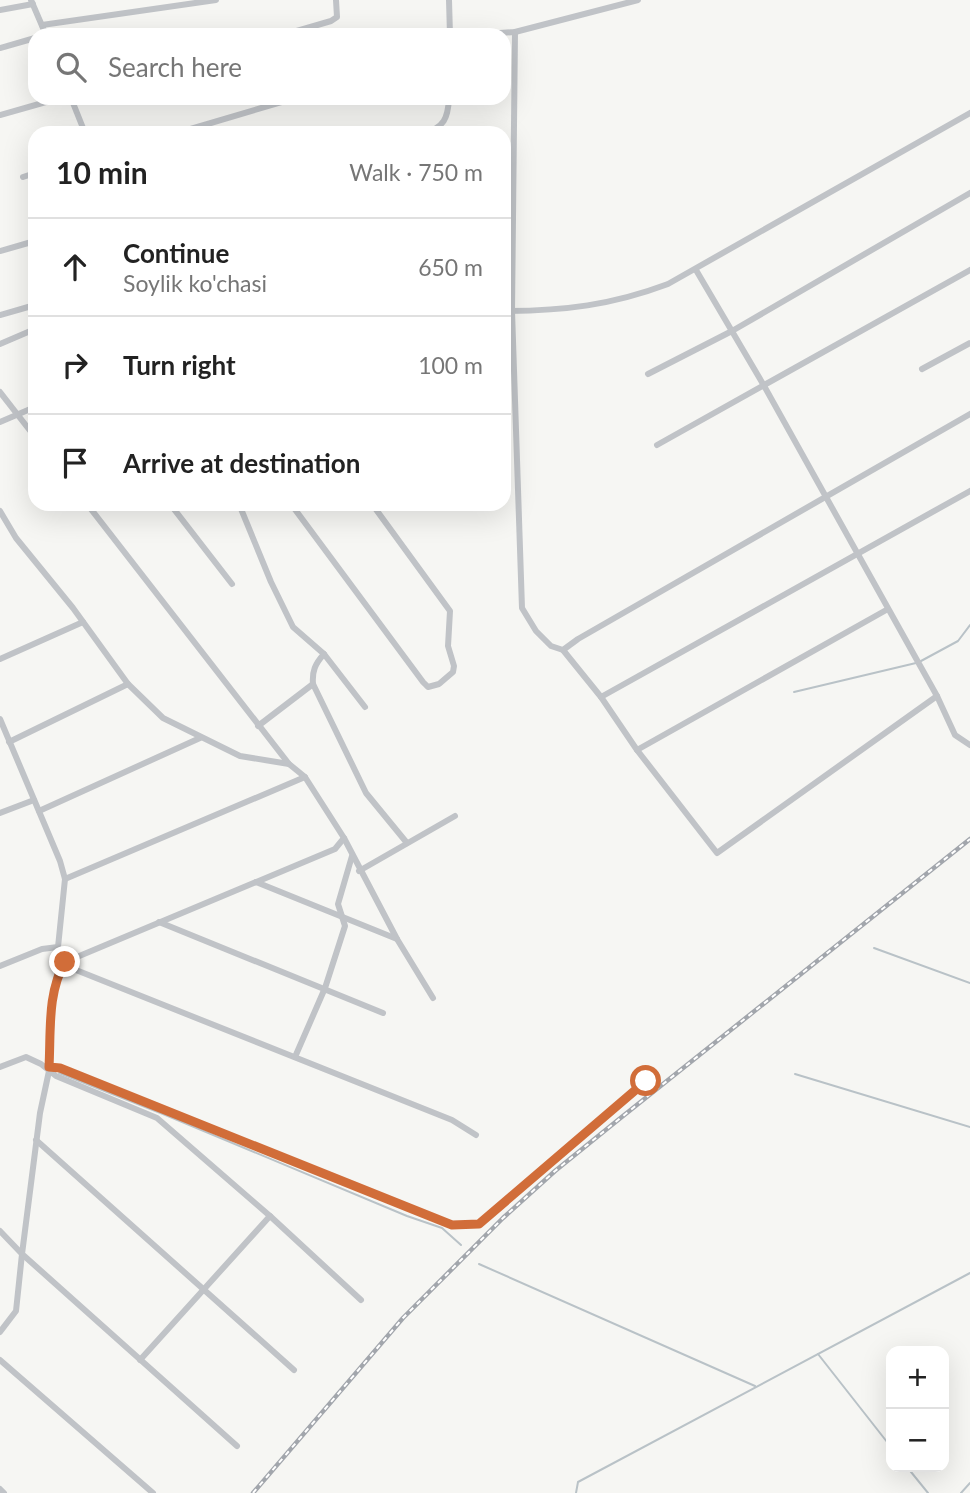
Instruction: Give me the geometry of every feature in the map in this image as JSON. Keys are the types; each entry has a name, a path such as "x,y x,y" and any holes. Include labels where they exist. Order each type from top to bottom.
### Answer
{"street":[{"path":"41,25 216,0"},
{"path":"309,28 337,18 336,0"},
{"path":"449,0 450,28"},
{"path":"511,32 638,0"},
{"path":"0,9 32,2 42,28"},
{"path":"511,191 515,32"},
{"path":"0,48 28,40"},
{"path":"0,115 35,105"},
{"path":"74,105 82,126"},
{"path":"201,126 271,105"},
{"path":"445,126 448,105"},
{"path":"511,311 587,307 639,295 668,284 970,113"},
{"path":"441,126 445,121"},
{"path":"23,177 28,175"},
{"path":"648,374 732,331 970,193"},
{"path":"0,251 28,243"},
{"path":"696,270 764,384 956,735 970,745"},
{"path":"657,444 970,270"},
{"path":"0,315 28,307"},
{"path":"0,344 28,332"},
{"path":"922,369 970,343"},
{"path":"511,387 522,608 536,631 551,646 563,650 601,697 637,750 717,853 937,696"},
{"path":"0,392 28,428"},
{"path":"0,422 28,410"},
{"path":"563,650 970,414"},
{"path":"601,697 970,491"},
{"path":"0,511 16,538 128,684 163,718 240,756 289,764"},
{"path":"92,511 258,726 289,764 305,777 344,838 359,871 433,998"},
{"path":"175,511 232,584"},
{"path":"242,511 293,627 324,654 365,708"},
{"path":"296,511 423,682 428,687 439,684 453,672 454,666 449,646 450,611 377,511"},
{"path":"637,750 888,609"},
{"path":"0,659 83,622"},
{"path":"324,654 312,673 313,684 366,793 408,843"},
{"path":"9,741 128,684"},
{"path":"258,726 313,684"},
{"path":"0,719 3,733 39,811 65,879 58,947 65,962 76,970 452,1120 476,1135"},
{"path":"39,811 201,738"},
{"path":"65,879 305,777"},
{"path":"0,813 34,800"},
{"path":"359,871 455,816"},
{"path":"0,1332 16,1311 36,1140 49,1069 52,993 57,975 65,962 335,849 344,838"},
{"path":"295,1058 325,988 345,926 338,904 352,856"},
{"path":"257,882 342,919 397,939"},
{"path":"159,922 383,1013"},
{"path":"0,966 42,949 58,947"},
{"path":"0,1067 26,1057 49,1069 55,1076 158,1118 361,1300"},
{"path":"49,1069 60,1068 452,1225 479,1224 646,1081"},
{"path":"158,1118 161,1110"},
{"path":"36,1140 294,1370"},
{"path":"140,1360 270,1216"},
{"path":"0,1231 22,1254 237,1446"},
{"path":"0,1360 153,1493"},
{"path":"0,1489 4,1493"}],"waterway":[{"path":"921,661 958,641 970,625"},
{"path":"794,692 916,663"},
{"path":"874,948 970,983"},
{"path":"59,1073 442,1228 461,1245"},
{"path":"795,1074 970,1127"},
{"path":"479,1264 755,1386"},
{"path":"576,1493 578,1482 970,1273"},
{"path":"818,1354 886,1441"},
{"path":"911,1472 928,1493"},
{"path":"961,1493 970,1483"}],"railway":[{"path":"253,1493 403,1318 503,1218 555,1171 970,839"}],"route":[{"path":"65,962 57,975 52,993 49,1067 60,1068 452,1225 479,1224 646,1081"}]}
